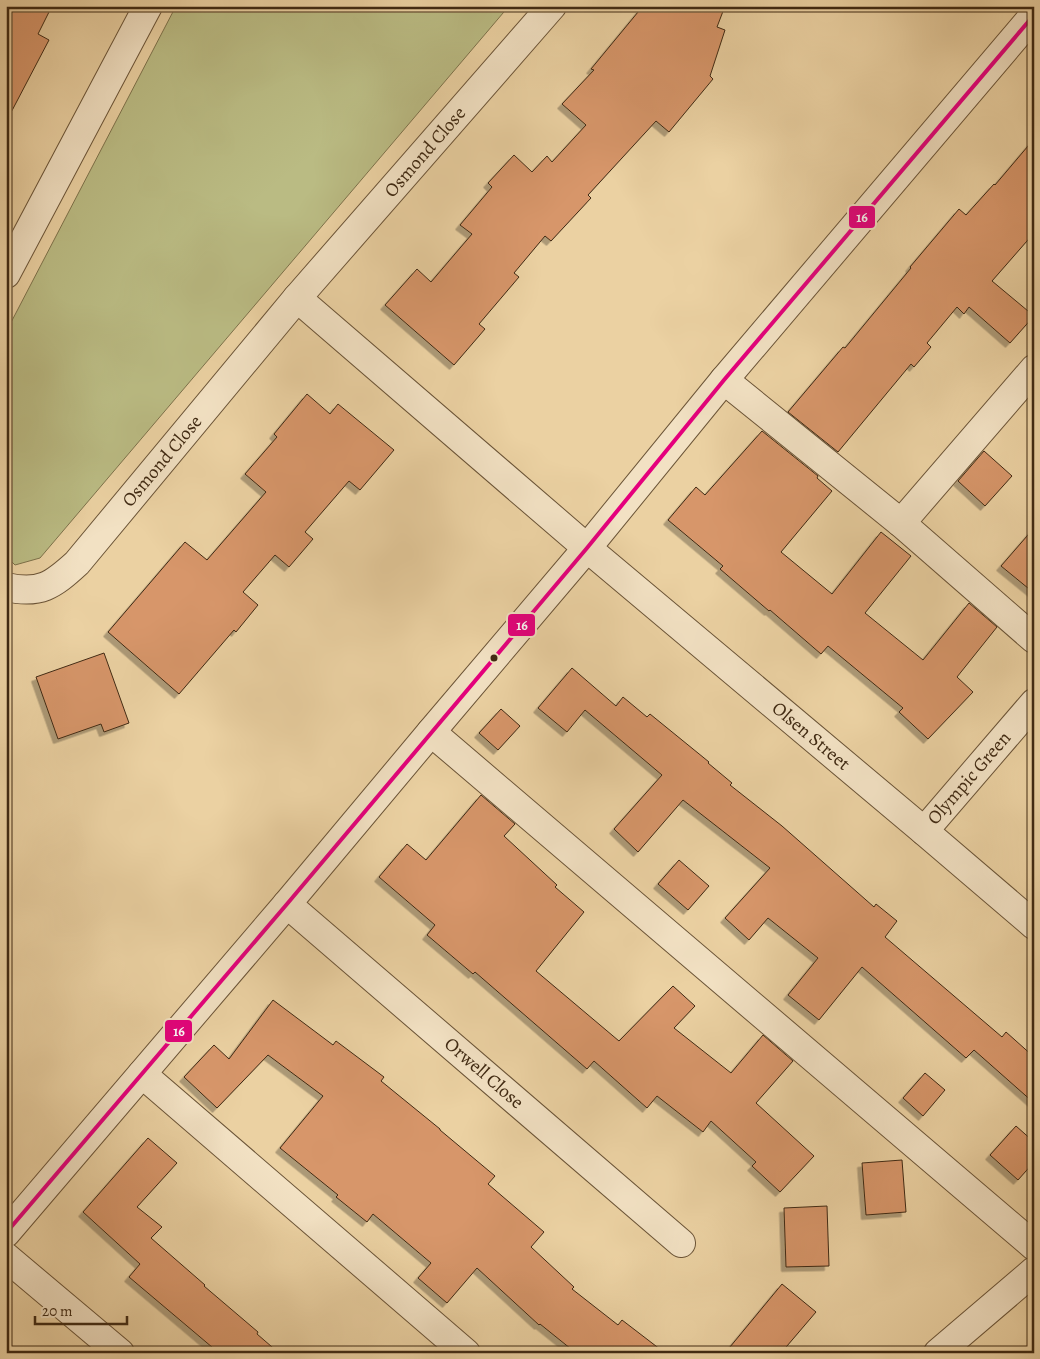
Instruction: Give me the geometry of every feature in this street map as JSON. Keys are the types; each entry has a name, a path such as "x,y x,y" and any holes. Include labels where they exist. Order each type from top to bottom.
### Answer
{"street":[{"path":"6,274 148,6"},
{"name":"Osmond Close","path":"6,587 32,589 47,586 77,563 297,298 552,6"},
{"path":"6,1233 288,904 587,548 724,380 1034,15"},
{"path":"297,298 587,548"},
{"path":"901,523 1034,369"},
{"path":"724,380 901,523 1034,639"},
{"name":"Olsen Street","path":"587,548 924,830 1034,925"},
{"name":"Olympic Green","path":"924,830 1034,703"},
{"path":"431,732 1034,1246"},
{"name":"Orwell Close","path":"288,904 681,1243"},
{"path":"142,1074 466,1353"},
{"path":"6,1257 120,1353"},
{"path":"938,1353 1034,1271"}],"green space":[{"path":"176,6 509,6 40,558 15,565 6,556 6,332"}],"building":[{"path":"6,6 52,6 38,34 49,40 6,122"},
{"path":"643,6 725,6 717,27 725,30 710,76 713,79 669,132 656,121 588,195 591,198 551,241 545,236 514,273 519,277 479,324 485,329 454,365 385,305 417,269 431,282 472,234 460,225 492,187 488,183 514,155 532,172 547,156 552,162 586,125 562,104 594,70 591,69"},
{"path":"1034,139 1034,233 992,281 1034,316 1010,343 969,307 964,314 957,307 927,343 931,347 914,367 911,364 838,452 788,412 843,347 845,348 959,209 966,215 995,185"},
{"path":"307,394 330,414 338,404 394,450 360,490 349,481 305,532 313,539 289,567 275,555 243,592 258,605 179,694 108,632 185,542 207,560 266,492 245,474 277,437 274,434"},
{"path":"762,431 818,476 817,478 832,491 781,552 832,594 881,532 911,556 865,613 923,660 969,603 997,627 957,677 973,692 928,739 899,712 903,708 828,646 821,654 720,569 723,566 668,520 696,487 705,495"},
{"path":"984,451 1012,476 985,506 958,481"},
{"path":"1034,528 1034,593 1001,566"},
{"path":"104,653 129,723 104,732 101,724 58,739 36,677"},
{"path":"572,668 616,706 623,697 647,717 650,714 709,762 732,783 730,785 782,826 874,907 876,904 897,921 885,937 1002,1037 1006,1032 1034,1057 1034,1103 974,1050 966,1058 862,967 819,1020 788,995 818,958 768,918 749,940 725,918 770,868 683,800 638,852 614,829 662,775 585,710 567,732 538,708"},
{"path":"501,709 520,726 498,750 479,733"},
{"path":"481,795 515,824 504,836 557,885 555,887 584,912 536,971 619,1041 673,986 695,1006 674,1028 731,1073 763,1035 793,1061 756,1103 814,1156 780,1192 752,1166 756,1162 711,1121 703,1132 657,1096 647,1108 594,1061 587,1069 475,972 473,974 427,935 435,925 379,877 407,844 426,860"},
{"path":"679,860 709,886 688,910 658,884"},
{"path":"273,1000 333,1045 336,1041 384,1077 381,1081 495,1176 488,1184 544,1232 531,1247 574,1287 572,1289 618,1325 622,1320 665,1353 576,1353 539,1325 477,1268 447,1303 418,1278 431,1263 373,1214 367,1222 336,1197 338,1195 280,1148 323,1096 268,1055 217,1108 184,1077 214,1045 229,1059"},
{"path":"925,1073 945,1090 923,1116 903,1098"},
{"path":"1016,1126 1034,1142 1034,1162 1018,1180 990,1155"},
{"path":"148,1138 177,1163 137,1207 162,1227 151,1238 258,1332 257,1334 279,1353 219,1353 129,1277 140,1264 83,1212"},
{"path":"902,1160 906,1212 866,1215 862,1163"},
{"path":"827,1206 829,1266 786,1267 784,1208"},
{"path":"782,1284 816,1312 781,1353 725,1353"}],"transit line":[{"name":"16","path":"6,1233 287,904 587,548 724,380 1034,15"}]}
